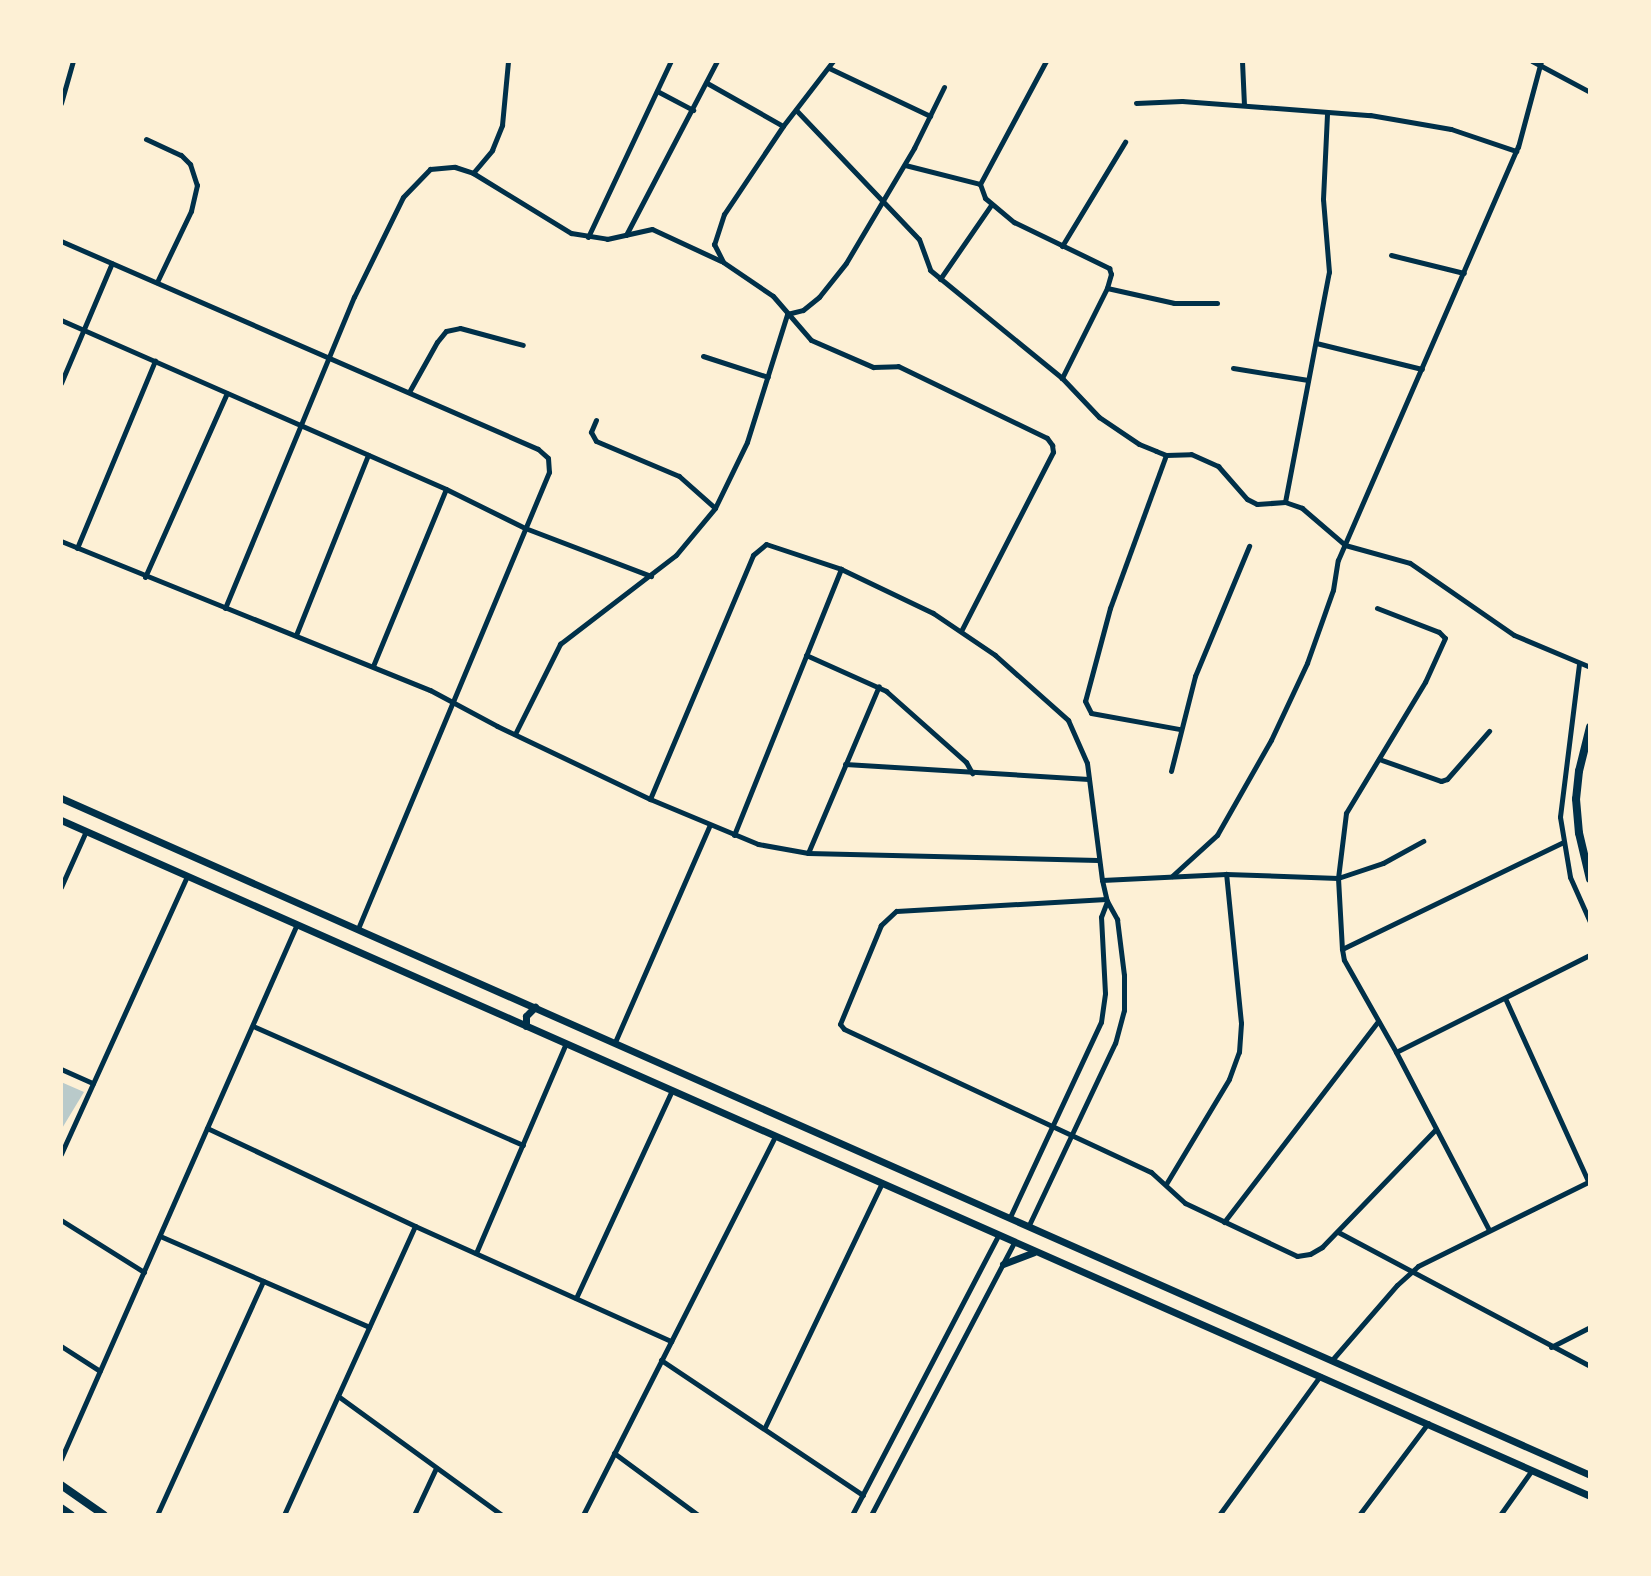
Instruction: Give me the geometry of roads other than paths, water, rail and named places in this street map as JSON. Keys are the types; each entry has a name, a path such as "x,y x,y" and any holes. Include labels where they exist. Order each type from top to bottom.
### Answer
{"main road":[{"path":"1590,727 1579,771 1576,799 1578,834 1590,879"},
{"path":"61,1485 104,1515"},
{"path":"61,1508 71,1515"}],"street":[{"path":"61,103 73,61"},
{"path":"473,173 492,150 502,125 508,61"},
{"path":"588,237 671,61"},
{"path":"625,235 717,61"},
{"path":"723,262 715,244 719,224 783,126 834,61"},
{"path":"980,184 1046,61"},
{"path":"1242,61 1244,105"},
{"path":"1532,61 1541,63 1590,92"},
{"path":"1172,876 1217,835 1271,740 1321,626 1345,545 1516,151 1541,63"},
{"path":"829,68 930,116"},
{"path":"707,83 783,126"},
{"path":"787,314 803,310 819,297 884,201 944,87"},
{"path":"657,90 693,110"},
{"path":"1136,103 1182,101 1370,115 1451,129 1516,151"},
{"path":"796,110 919,239 927,265 940,279 1062,378 1099,417 1139,444 1166,455 1191,454 1219,466 1247,499 1257,504 1285,502 1308,512 1345,545 1410,563 1514,635 1590,667"},
{"path":"1285,502 1329,272 1323,199 1327,113"},
{"path":"146,139 181,155 190,164 197,185 191,211 157,282"},
{"path":"1062,246 1125,142"},
{"path":"905,165 980,184 991,205 1023,227 1103,263 1111,274 1107,288 1062,378"},
{"path":"225,608 328,356 408,190 430,169 455,167 473,173 564,230 607,239 652,229 723,262 765,288 811,340 826,349 873,367 898,366 1047,439 1052,445 1053,453 961,631"},
{"path":"940,279 991,205"},
{"path":"61,241 544,453 550,465 358,929"},
{"path":"1391,255 1464,273"},
{"path":"61,383 112,263"},
{"path":"1107,288 1174,303 1217,303"},
{"path":"515,734 560,644 676,555 715,508 732,477 768,377 787,314"},
{"path":"61,320 446,489 525,528 651,576"},
{"path":"409,392 446,331 460,328 523,345"},
{"path":"1316,343 1422,369"},
{"path":"703,356 768,377"},
{"path":"77,548 155,361"},
{"path":"1234,368 1308,380"},
{"path":"145,577 227,393"},
{"path":"596,420 591,432 596,441 679,476 715,508"},
{"path":"296,635 368,455"},
{"path":"1166,455 1110,608 1085,701 1091,713 1179,729"},
{"path":"373,666 446,489"},
{"path":"61,541 145,577 373,666 453,702 650,799 734,835 782,850 808,853 1098,860"},
{"path":"650,799 756,550 772,545 841,569 903,597 961,631 1027,681 1068,720 1083,748 1098,860 1107,900 1117,919 1124,975 1124,1010 1115,1043 1028,1225"},
{"path":"1171,771 1179,729 1200,663 1250,546"},
{"path":"734,835 841,569"},
{"path":"1377,608 1439,632 1445,638 1425,682 1346,813 1338,878 1342,949 1344,960 1396,1052 1489,1230"},
{"path":"806,655 879,686 966,761 972,773"},
{"path":"1579,664 1562,790 1563,842 1570,877 1590,922"},
{"path":"808,853 879,686"},
{"path":"1379,759 1441,781 1447,779 1489,732"},
{"path":"845,764 1089,779"},
{"path":"61,798 1590,1475"},
{"path":"61,820 1590,1496"},
{"path":"615,1042 710,825"},
{"path":"61,887 86,831"},
{"path":"1102,880 1226,874 1338,878 1383,863 1423,841"},
{"path":"1342,949 1563,842"},
{"path":"1167,1184 1222,1092 1238,1052 1241,1023 1226,874"},
{"path":"61,1153 187,876"},
{"path":"1010,1217 1101,1022 1105,993 1101,917 1107,900"},
{"path":"1107,900 897,912 881,925 840,1021 844,1029 1151,1172 1167,1184 1180,1200 1297,1256 1317,1251 1338,1232 1436,1129"},
{"path":"61,1459 297,924"},
{"path":"1396,1052 1590,955"},
{"path":"1332,1360 1410,1272 1589,1181 1505,998"},
{"path":"526,1026 526,1016 535,1007"},
{"path":"1224,1222 1378,1021"},
{"path":"253,1026 523,1145"},
{"path":"476,1253 566,1043"},
{"path":"61,1069 93,1083"},
{"path":"576,1298 672,1090"},
{"path":"207,1128 415,1226 671,1341"},
{"path":"583,1515 775,1136"},
{"path":"765,1427 882,1183"},
{"path":"61,1220 144,1272"},
{"path":"284,1515 415,1226"},
{"path":"1338,1232 1590,1366"},
{"path":"160,1236 369,1327"},
{"path":"852,1515 998,1236"},
{"path":"871,1515 1014,1243"},
{"path":"1003,1264 1034,1252"},
{"path":"157,1515 263,1281"},
{"path":"1163,1307 1171,1291"},
{"path":"1551,1347 1590,1327"},
{"path":"61,1346 100,1371"},
{"path":"661,1360 863,1495"},
{"path":"1219,1515 1320,1376"},
{"path":"338,1396 502,1515"},
{"path":"1359,1515 1428,1423"},
{"path":"614,1452 698,1515"},
{"path":"414,1515 436,1468"},
{"path":"1500,1515 1532,1470"}]}
